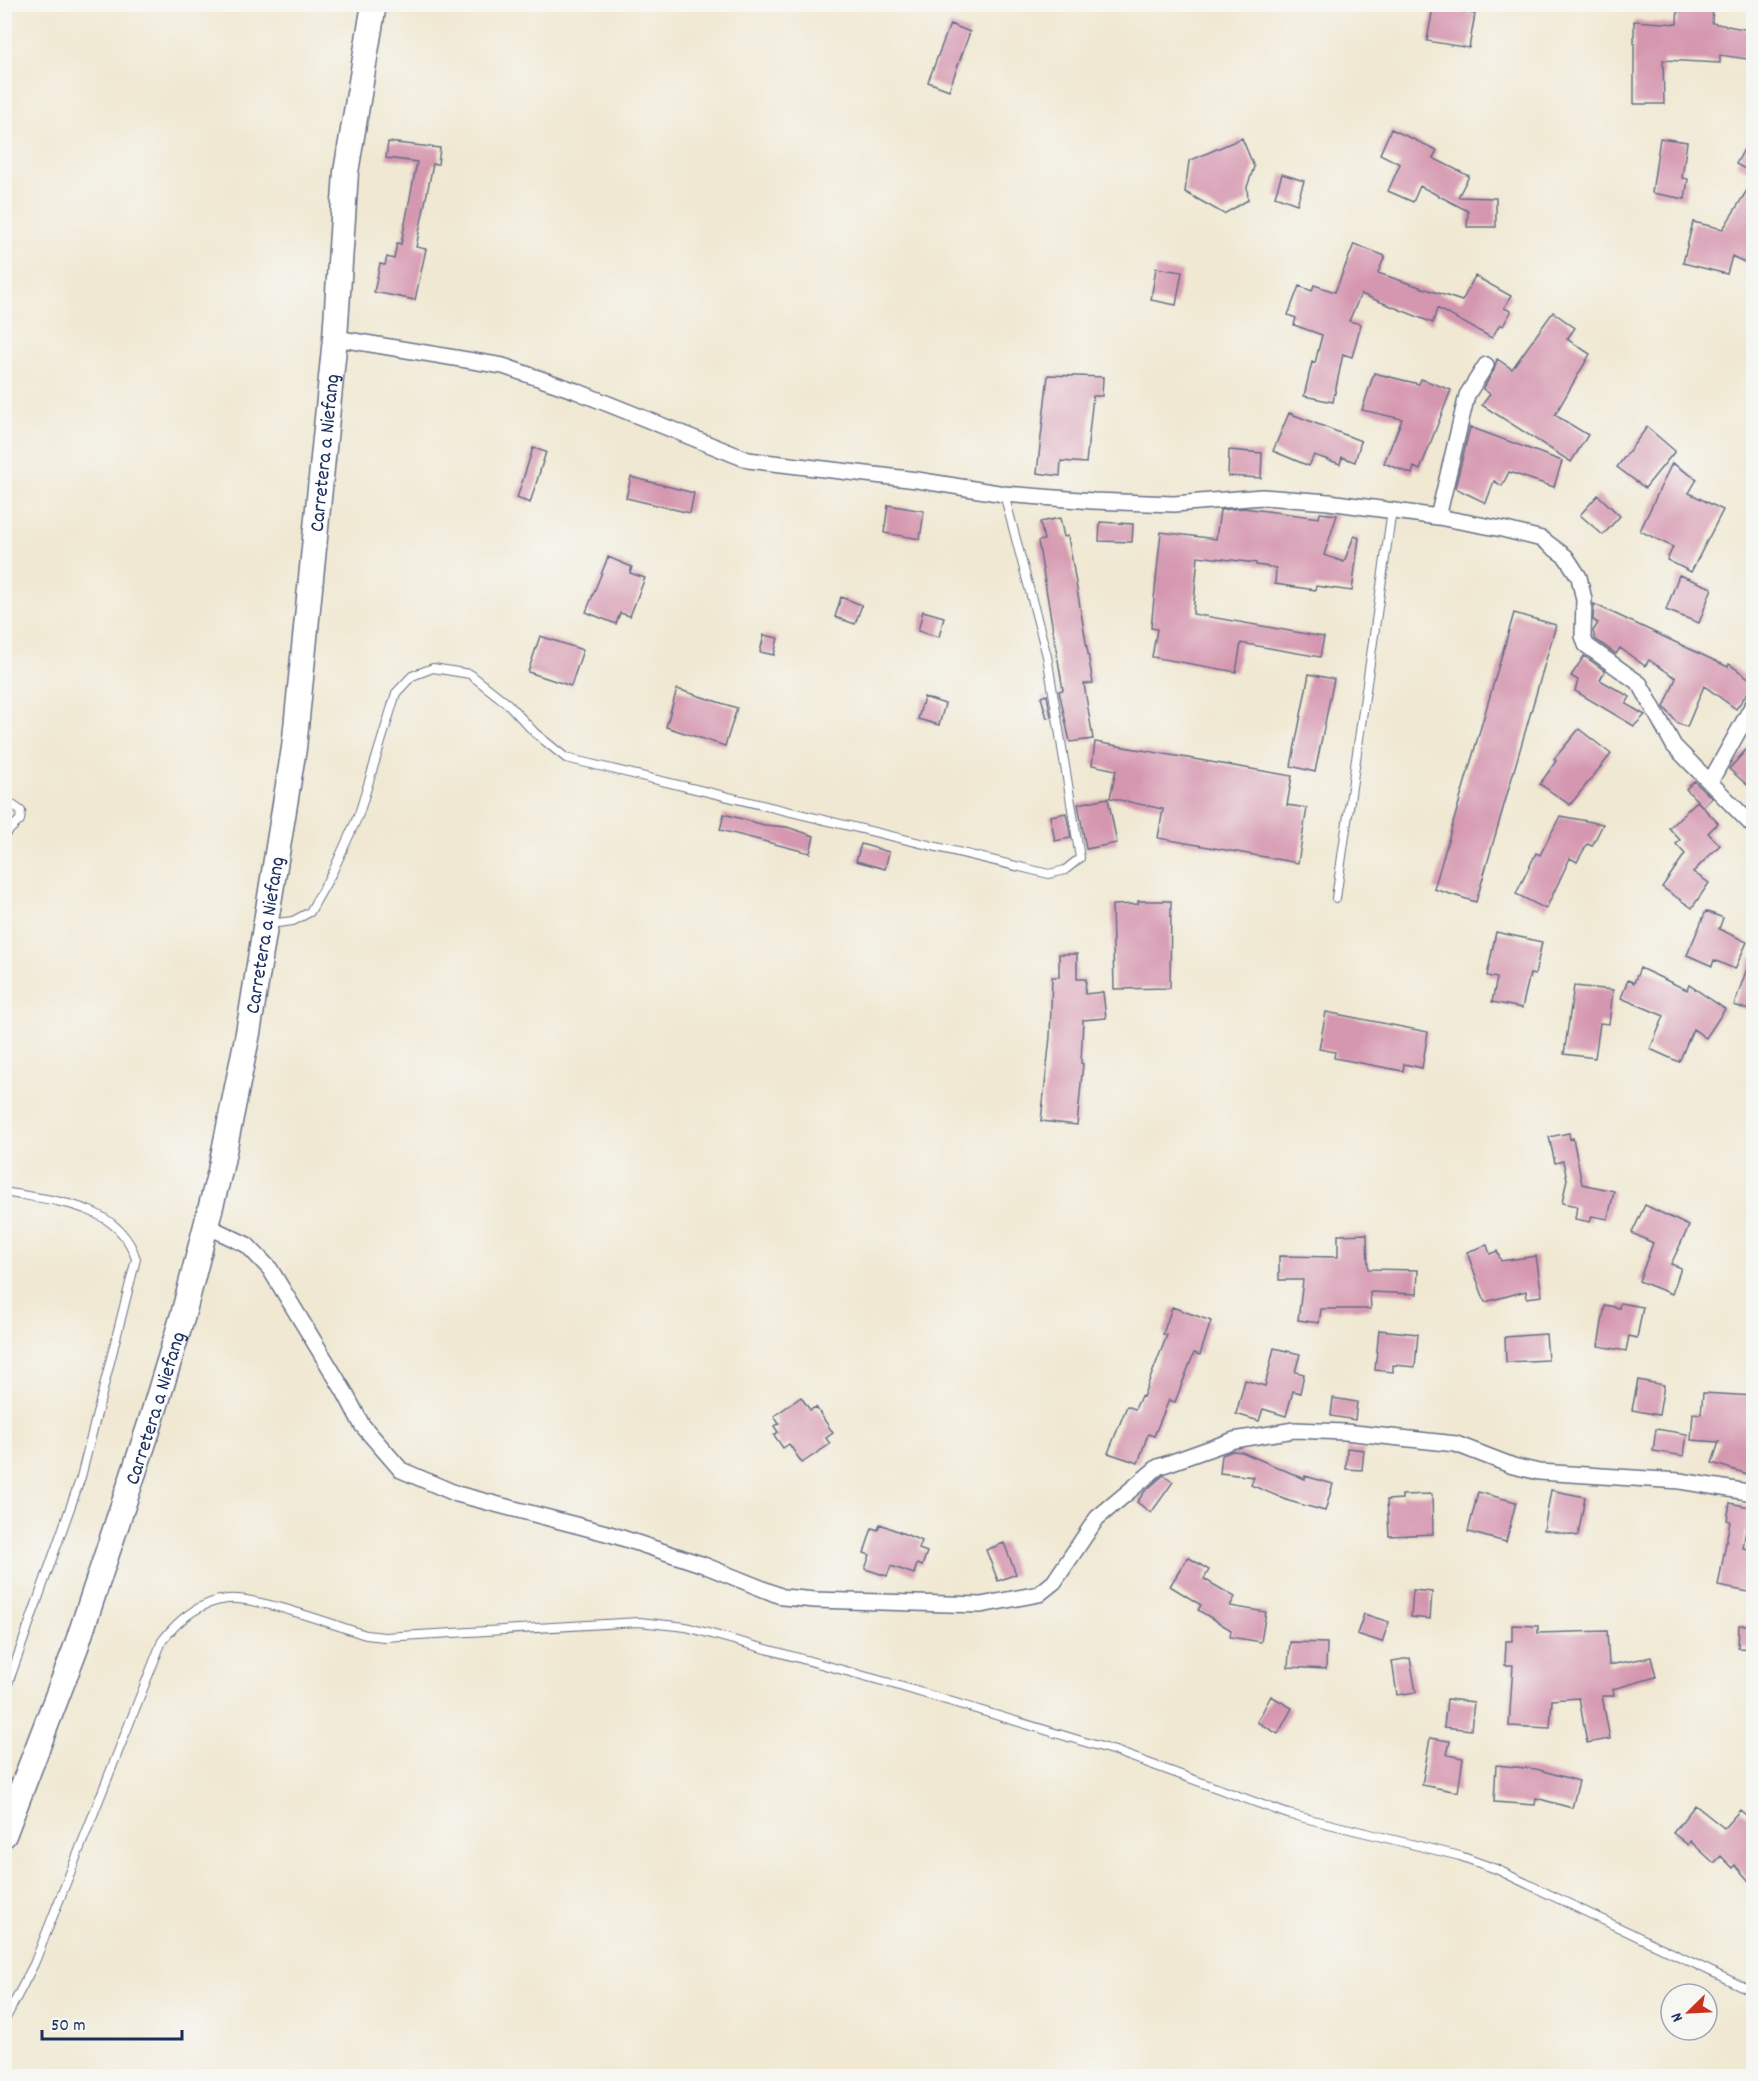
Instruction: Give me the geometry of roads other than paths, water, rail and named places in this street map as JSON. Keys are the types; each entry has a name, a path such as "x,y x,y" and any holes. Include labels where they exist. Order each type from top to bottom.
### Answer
{"main road":[{"name":"Carretera a Niefang","path":"4,1835 76,1647 150,1424 183,1315 220,1171 244,1056 294,748 335,338 346,172 374,4"}],"street":[{"path":"335,338 503,366 576,391 748,460 917,480 1004,494 1174,504 1263,497 1392,510 1438,517 1542,539 1566,557 1579,577 1584,600 1583,636 1586,645 1640,684 1666,736 1754,826"},
{"path":"1438,517 1467,395 1486,365"},
{"path":"1710,782 1754,703"},
{"path":"205,1225 247,1245 270,1269 362,1425 401,1470 457,1494 610,1534 701,1564 783,1597 981,1605 1039,1594 1054,1582 1097,1518 1158,1467 1234,1440 1294,1430 1345,1432 1456,1444 1513,1466 1539,1472 1680,1480 1754,1493"}],"lane":[{"path":"266,924 293,921 310,912 333,871 359,814 396,693 412,676 433,668 470,674 508,704 535,733 566,758 1049,874 1065,870 1080,858 1049,667 1004,494"},
{"path":"1336,898 1392,510"},
{"path":"4,800 21,811 20,820 4,835"},
{"path":"4,1192 71,1204 105,1218 122,1232 136,1259 81,1477 4,1695"},
{"path":"4,2022 34,1964 162,1641 176,1622 199,1608 227,1599 261,1604 366,1635 384,1637 639,1622 686,1627 886,1682 1114,1751 1288,1814 1426,1848 1487,1866 1754,1992"}]}
